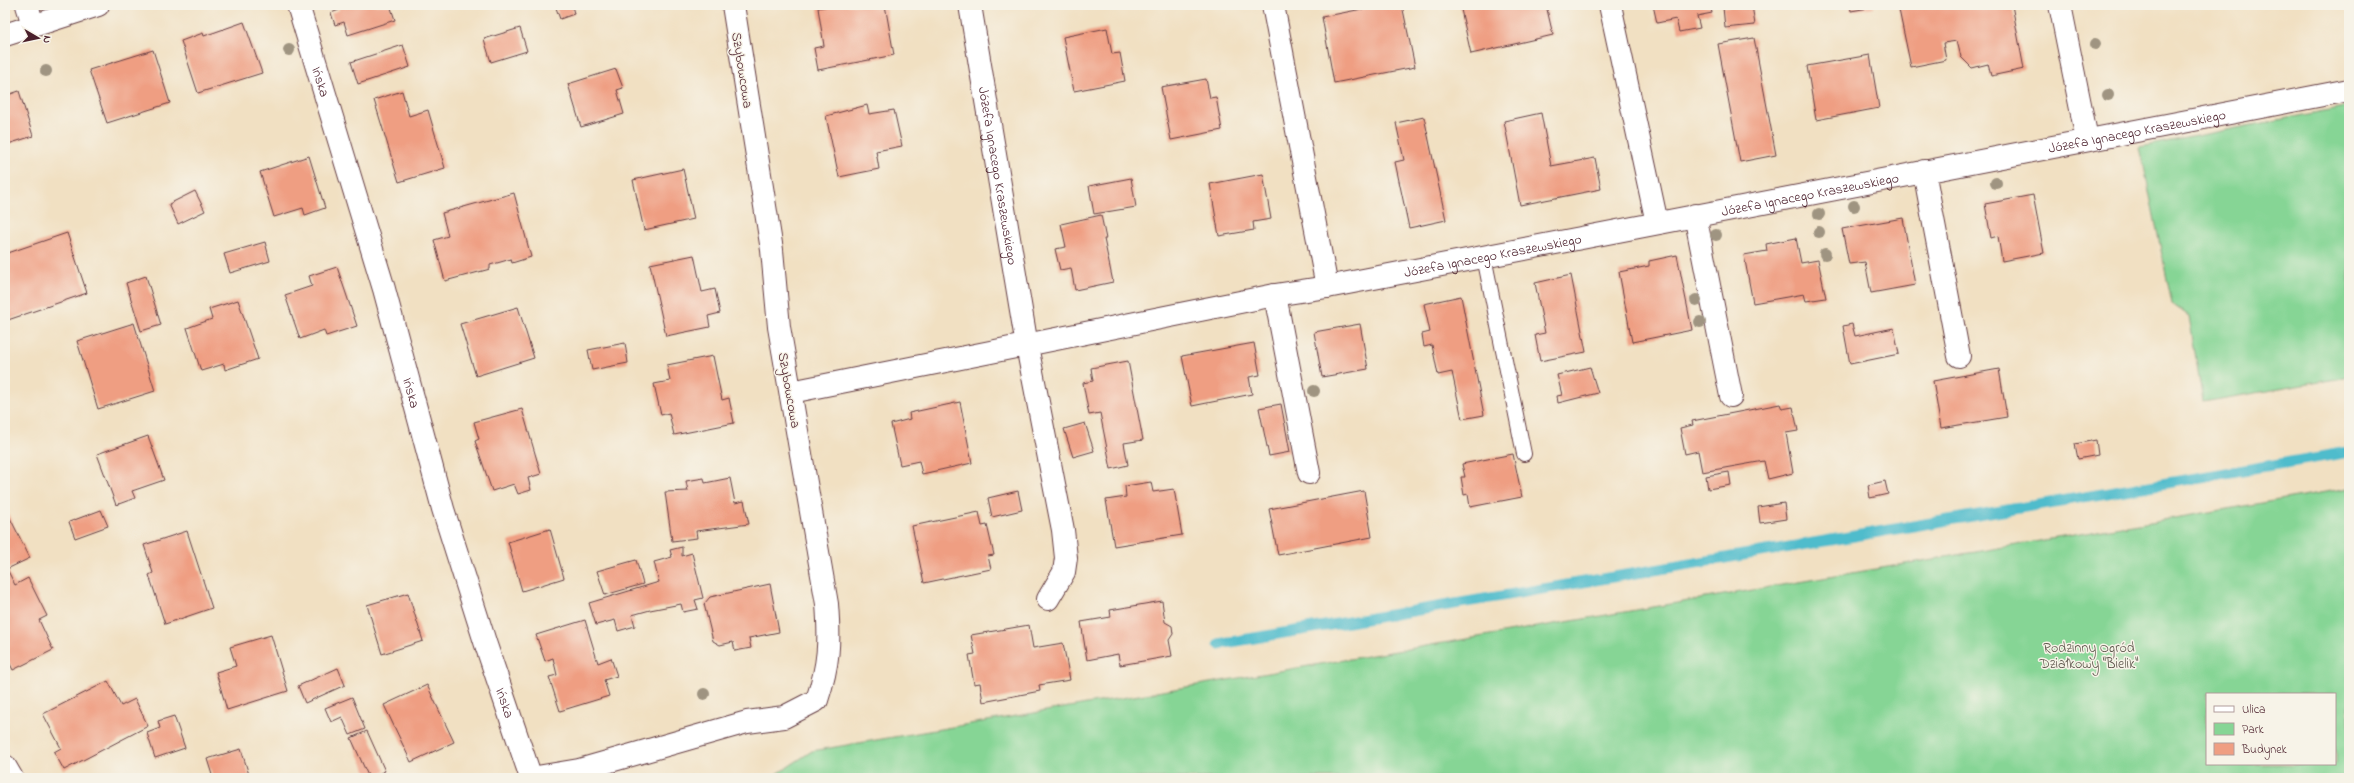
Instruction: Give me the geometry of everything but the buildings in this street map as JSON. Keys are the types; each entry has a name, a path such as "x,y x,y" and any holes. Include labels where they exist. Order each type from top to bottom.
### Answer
{"street":[{"path":"5,35 30,15 98,5"},
{"name":"Ińska","path":"298,5 384,289 443,509 486,645 531,778 579,770 747,722"},
{"name":"Szybowcowa","path":"733,5 772,250 779,327 827,604 830,638 826,671 817,700 784,717 747,722"},
{"name":"Józefa Ignacego Kraszewskiego","path":"970,5 1027,346 1064,530 1066,558 1064,572 1048,599"},
{"path":"1273,5 1327,287"},
{"path":"1610,5 1657,222"},
{"path":"2060,5 2087,139"},
{"name":"Józefa Ignacego Kraszewskiego","path":"791,392 1027,346 1274,295 1327,287 2087,139 2349,90"},
{"path":"1924,171 1959,356"},
{"path":"1695,215 1731,396"},
{"path":"1274,295 1309,473"},
{"path":"5,766 12,778"}],"lane":[{"path":"1484,257 1524,454"}],"green space":[{"path":"2349,106 2349,377 2203,402 2189,316 2172,304 2140,147"},
{"name":"Rodzinny Ogród Działkowy \"Bielik\"","path":"2349,488 2349,778 771,778 812,751"}],"waterway":[{"path":"1219,644 2349,452"}]}
